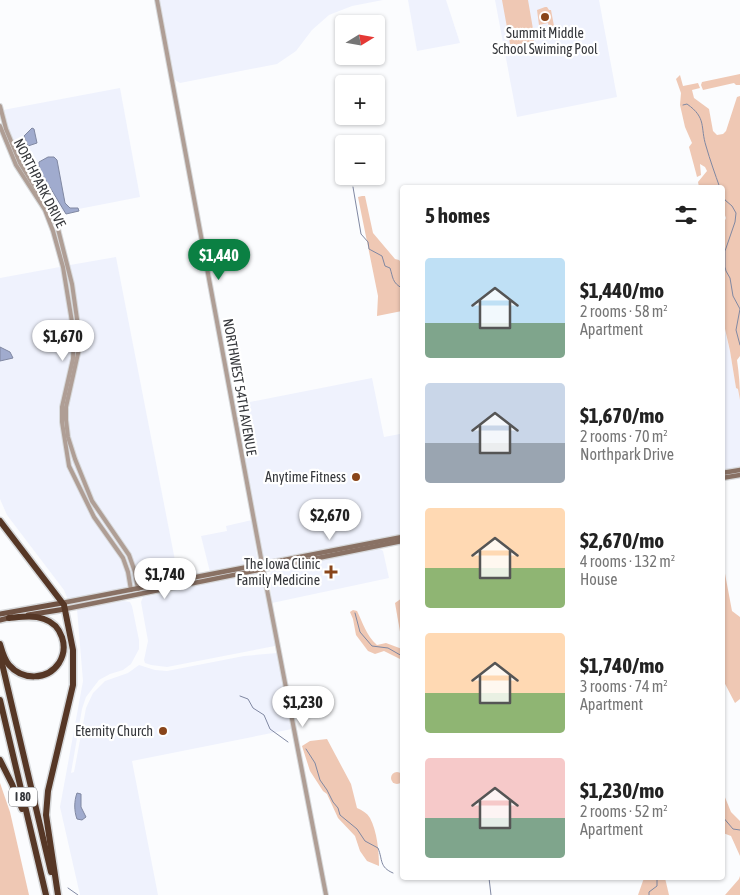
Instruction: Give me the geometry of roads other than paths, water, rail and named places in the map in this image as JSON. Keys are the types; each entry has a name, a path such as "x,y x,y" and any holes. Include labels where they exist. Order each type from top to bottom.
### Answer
{"highway":[{"path":"0,521 64,606 73,656 74,680 48,791 46,815 57,895"},
{"path":"0,644 9,665 27,676 44,675 55,668 63,650 62,637 54,624 45,619 36,617 3,617"},
{"name":"I 80","path":"0,655 57,895"},
{"name":"I 80","path":"0,700 46,895"},
{"path":"0,760 12,784 31,832"}],"main road":[{"path":"725,472 740,470"},
{"path":"725,478 740,475"},
{"path":"3,617 263,567 400,537"},
{"path":"64,606 138,588 400,542"}],"street":[{"name":"NORTHWEST 54TH AVENUE","path":"156,0 326,895"},
{"name":"NORTHPARK DRIVE","path":"0,106 6,129 20,163 49,210 58,229 72,284 79,333 79,348 66,407 68,437 92,502 129,555 138,588"},
{"name":"NORTHPARK DRIVE","path":"0,126 16,165 44,210 53,230 63,267 74,334 74,359 62,407 62,422 69,466 98,524 123,558 131,590"}],"water":[{"path":"32,128 34,129 37,143 28,146 24,136"},
{"path":"48,157 54,157 57,160 65,203 70,208 78,208 79,211 66,214 39,169 39,162"},
{"path":"0,347 10,352 13,358 0,361"},
{"path":"77,793 81,794 81,807 86,817 82,820 77,819 75,813"}],"waterway":[{"path":"683,105 687,104 700,118 704,139 719,185"},
{"path":"353,187 361,234 368,242 369,249 382,256 385,266 390,268 392,277 400,287"},
{"path":"725,200 736,213 735,222 725,251"},
{"path":"725,251 725,267"},
{"path":"725,267 730,278 733,296 740,309 736,330 740,345"},
{"path":"355,613 360,632 372,646 388,648 400,655"},
{"path":"240,696 248,699 253,708 264,715 270,729 288,742"},
{"path":"306,749 315,763 320,780 338,808 340,815 357,829 365,841 378,848 383,866 393,873"},
{"path":"725,820 733,829 740,830"},
{"path":"489,880 491,895"},
{"path":"649,895 649,892 657,886 657,880"},
{"path":"68,888 78,895"}],"place":[{"name":"Summit Middle School Swiming Pool","path":"545,17"},
{"name":"Anytime Fitness","path":"356,477"},
{"name":"The Iowa Clinic Family Medicine","path":"331,572"},
{"name":"Eternity Church","path":"163,731"}]}
